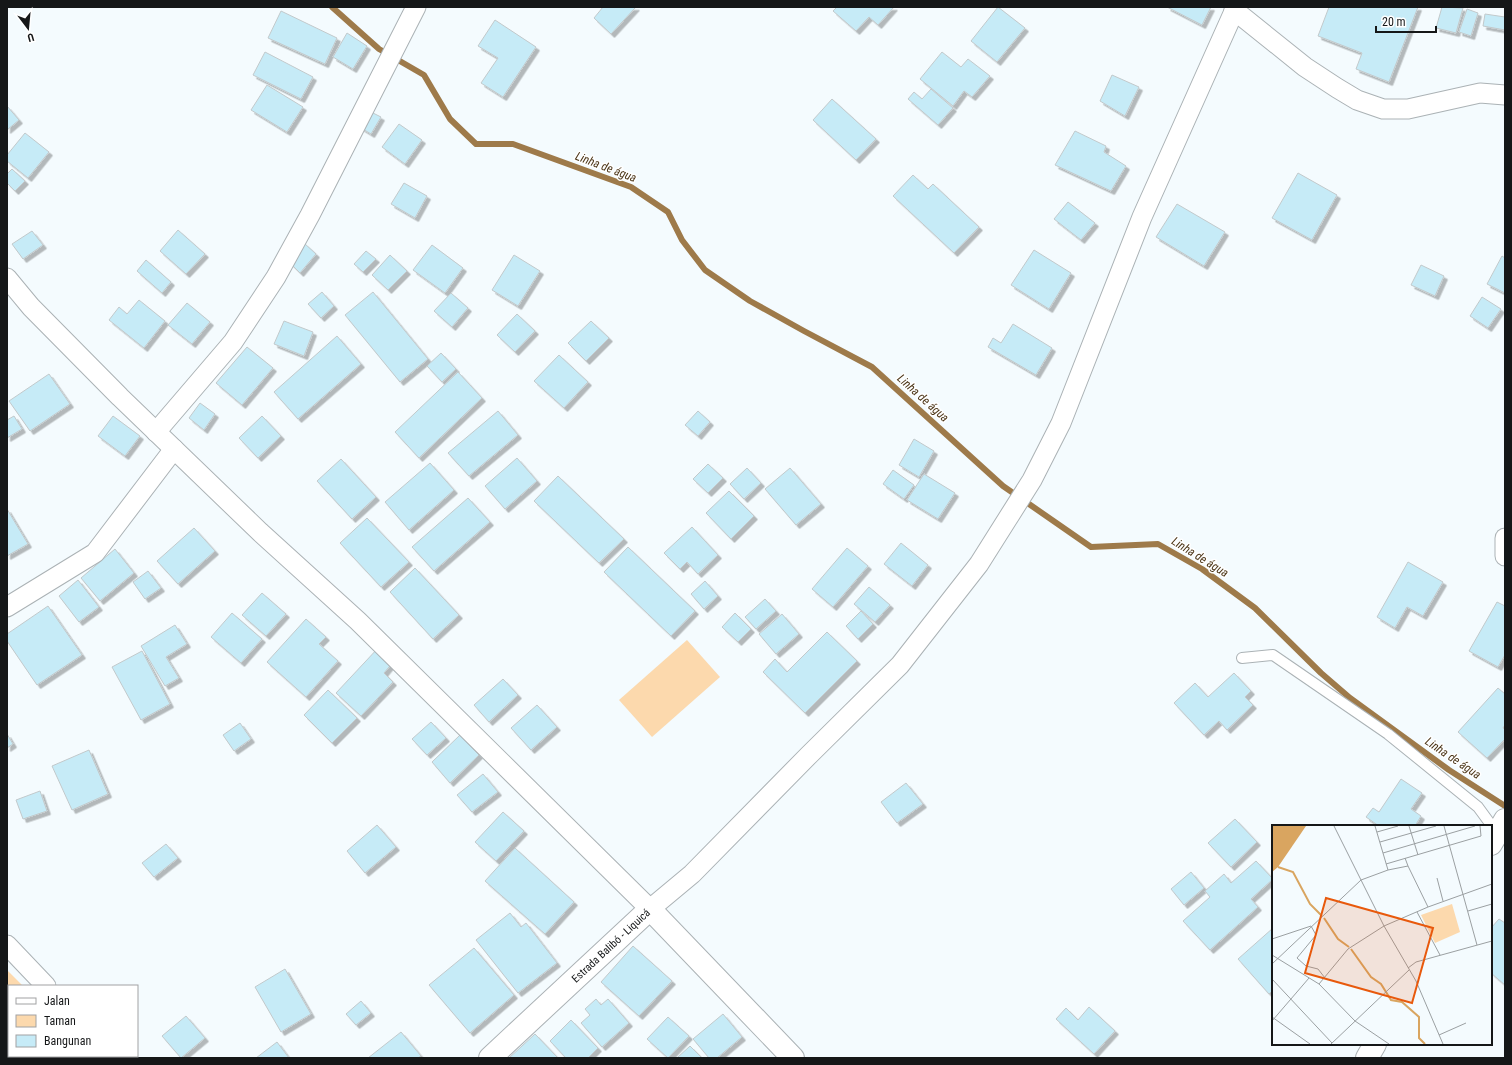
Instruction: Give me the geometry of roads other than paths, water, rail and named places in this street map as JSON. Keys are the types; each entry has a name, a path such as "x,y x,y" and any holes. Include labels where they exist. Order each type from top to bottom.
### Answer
{"main road":[{"name":"Estrada Balibó - Liquicá","path":"490,1058 650,909 793,1058"},
{"path":"1367,1058 1374,1045"}],"street":[{"path":"156,432 233,342 276,277 416,7"},
{"path":"7,278 31,307 156,432 260,532 358,621 650,909 692,874 900,665 979,564 1032,480 1061,423 1142,216 1235,9 1305,67 1357,100 1383,109 1408,109 1480,93 1505,95"},
{"path":"7,607 95,553 174,449"},
{"path":"1505,538 1505,556"},
{"path":"7,944 45,985"}],"lane":[{"path":"1242,658 1273,654 1394,739 1478,807 1498,831"}],"waterway":[{"name":"Linha de água","path":"332,7 379,49 424,75 450,119 476,144 513,144 631,187 668,212 682,240 705,270 750,301 872,367 1003,486 1091,547 1158,544 1202,569 1255,608 1321,673 1350,698 1449,770 1505,806"}]}
